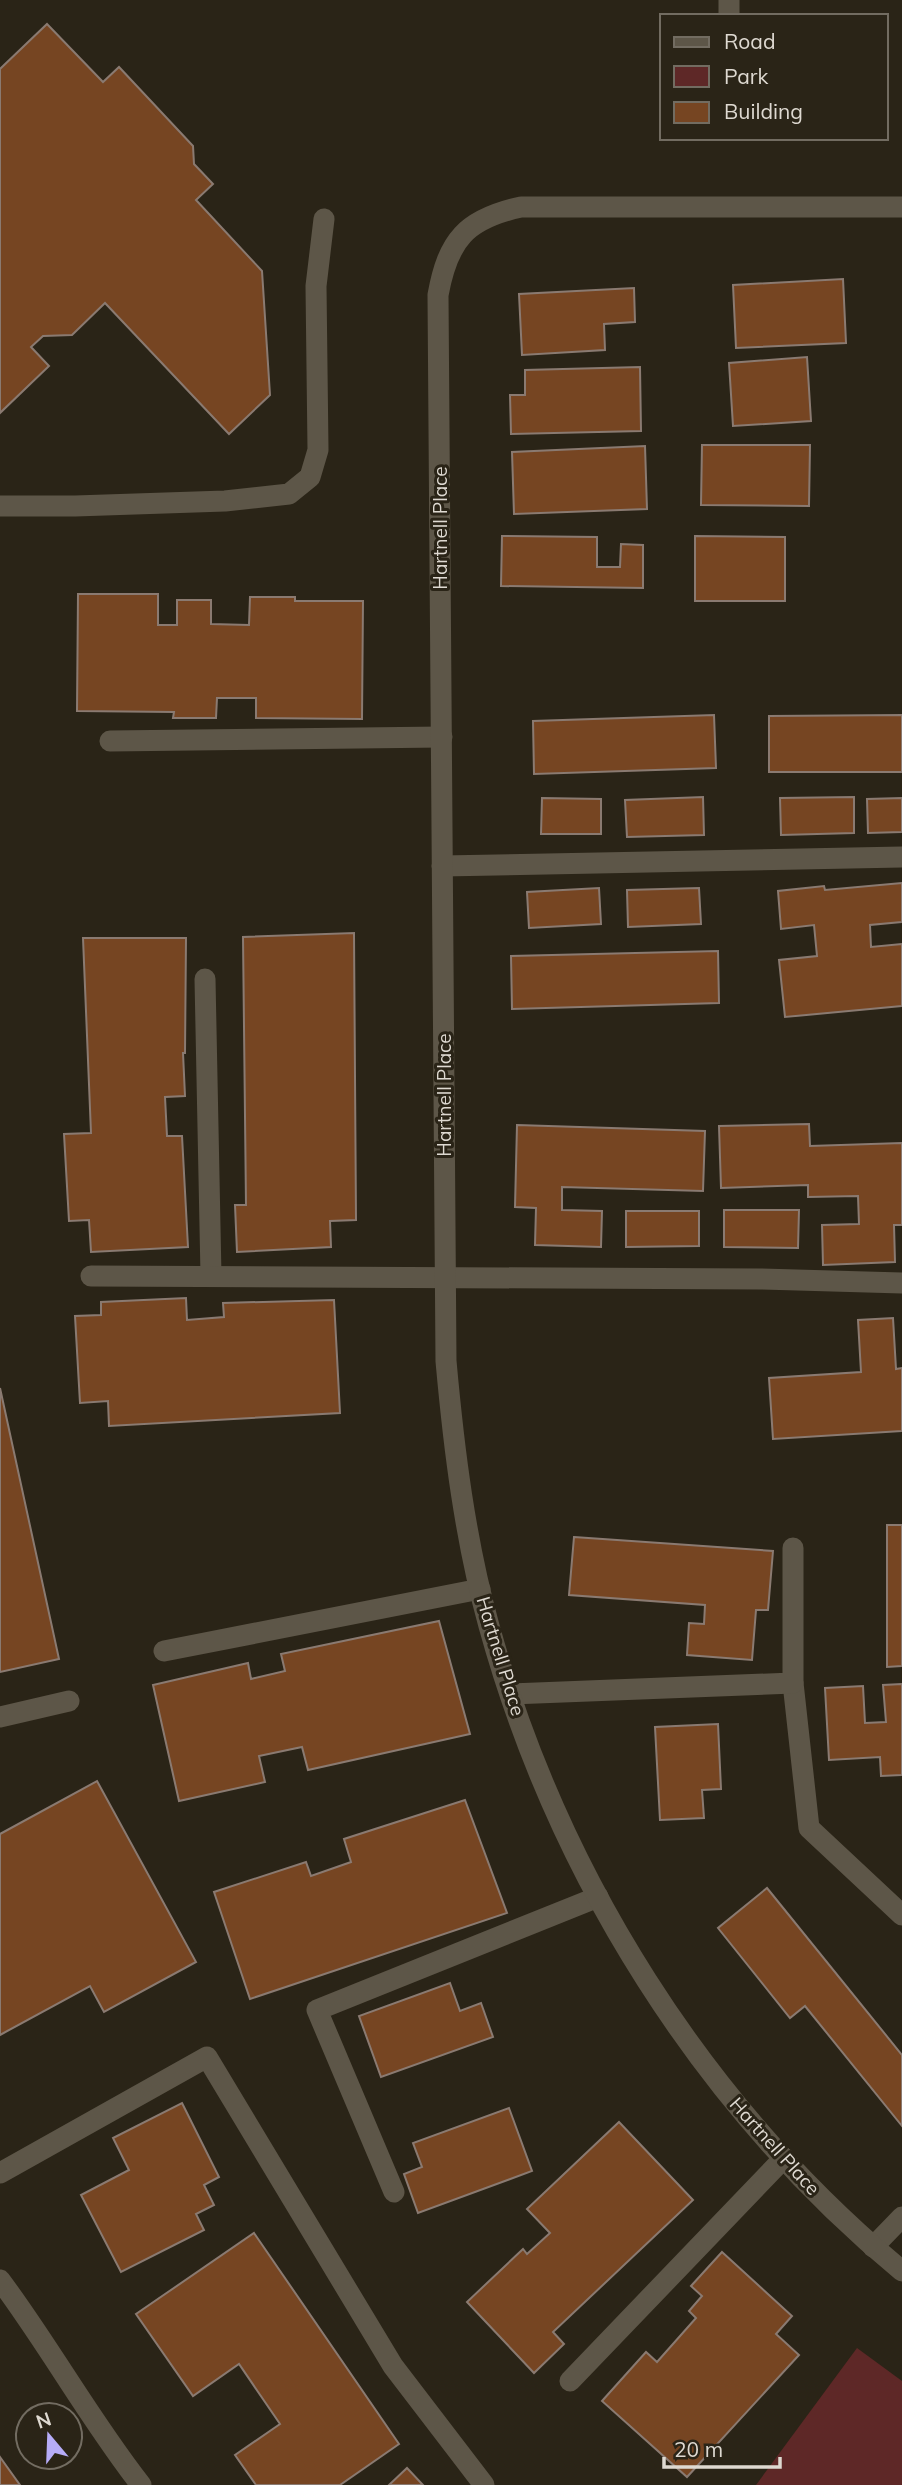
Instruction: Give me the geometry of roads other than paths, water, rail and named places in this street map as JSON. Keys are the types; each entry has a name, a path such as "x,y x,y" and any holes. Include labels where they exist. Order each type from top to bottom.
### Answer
{"street":[{"name":"Hartnell Place","path":"902,207 521,207 495,213 472,225 452,249 443,268 438,295 446,1361 454,1451 480,1589 489,1627 531,1755 570,1844 659,2001 711,2074 784,2158 873,2247 902,2271"},
{"path":"0,506 226,501 289,495 310,477 318,450 316,286 324,219"},
{"path":"110,741 442,737"},
{"path":"442,866 902,857"},
{"path":"205,979 211,1276"},
{"path":"91,1276 760,1279 902,1283"},
{"path":"793,1548 793,1683 809,1828 902,1915"},
{"path":"163,1651 480,1589"},
{"path":"511,1694 793,1683"},
{"path":"0,1717 69,1701"},
{"path":"394,2192 317,2010 598,1897"},
{"path":"0,2173 207,2057 393,2366 484,2485"},
{"path":"570,2381 784,2158"},
{"path":"873,2247 902,2217"},
{"path":"0,2280 28,2318 112,2448 141,2485"}]}
